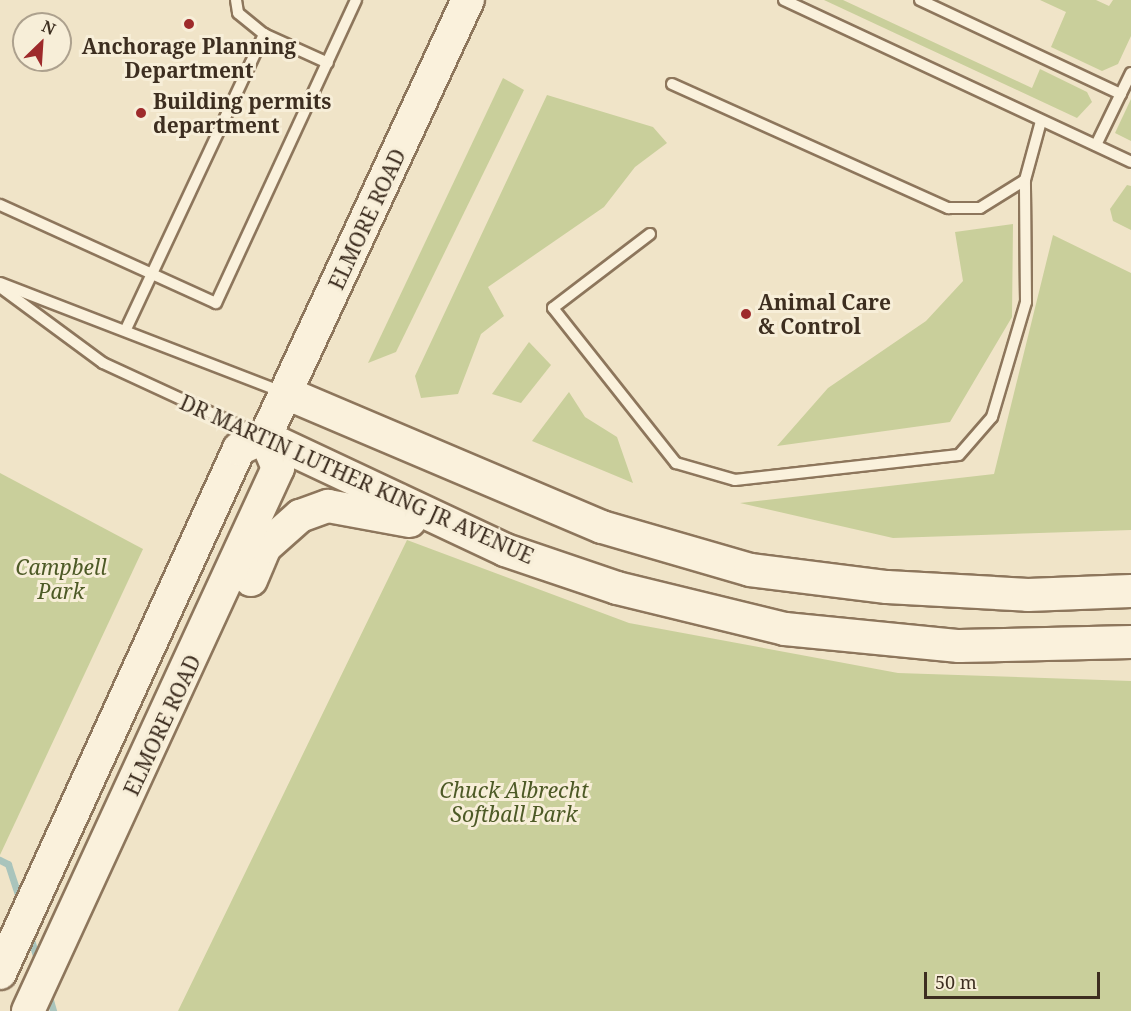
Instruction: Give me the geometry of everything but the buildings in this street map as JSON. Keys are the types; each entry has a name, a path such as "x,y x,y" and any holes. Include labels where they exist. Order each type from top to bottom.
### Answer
{"main road":[{"name":"ELMORE ROAD","path":"0,973 239,449 265,437 468,0"},
{"name":"DR MARTIN LUTHER KING JR AVENUE","path":"286,393 602,527 750,570 887,587 1004,594 1131,591"},
{"name":"ELMORE ROAD","path":"28,1011 205,632 278,468 265,437"},
{"name":"DR MARTIN LUTHER KING JR AVENUE","path":"265,437 505,550 617,588 785,629 958,646 1131,642"},
{"path":"181,684 210,667 265,547 300,516 328,506 359,508 505,550"}],"lane":[{"path":"236,0 238,13 264,34 328,63"},
{"path":"0,205 216,303 356,0"},
{"path":"786,0 1131,162"},
{"path":"920,0 1121,94"},
{"path":"126,329 264,34"},
{"path":"1096,145 1131,73"},
{"path":"672,84 948,208 980,208 1025,180"},
{"path":"650,234 553,308 676,463 735,480 959,455 992,417 1026,302 1025,180 1041,121"},
{"name":"DR MARTIN LUTHER KING JR AVENUE","path":"0,285 126,329 286,393"},
{"name":"DR MARTIN LUTHER KING JR AVENUE","path":"0,285 103,363 265,437"}],"green space":[{"path":"824,0 843,0 1032,88 1040,69 1087,92 1092,102 1077,118"},
{"path":"1040,0 1096,0 1109,6 1113,0 1131,0 1131,36 1118,64 1102,71 1051,47 1066,12"},
{"path":"503,78 524,90 396,352 368,363"},
{"path":"547,95 653,127 667,143 635,167 604,207 488,287 504,316 481,334 458,394 421,398 415,376"},
{"path":"1131,99 1131,141 1115,133"},
{"path":"1127,185 1131,186 1131,230 1113,221 1110,209"},
{"path":"1013,224 1012,317 950,422 777,446 828,388 926,321 963,281 955,232"},
{"path":"1053,235 1131,273 1131,530 893,538 740,503 994,474"},
{"path":"529,342 551,365 521,403 492,394"},
{"path":"569,392 585,417 617,437 633,483 532,441"},
{"name":"Campbell Park","path":"0,473 143,549 0,855"},
{"name":"Chuck Albrecht Softball Park","path":"407,540 629,623 898,673 1131,681 1131,1011 178,1011"}],"waterway":[{"path":"0,860 8,864 20,902"},
{"path":"29,933 38,963"},
{"path":"48,993 53,1011"}],"place":[{"name":"Anchorage Planning Department","path":"189,24"},
{"name":"Building permits department","path":"141,113"},
{"name":"Animal Care & Control","path":"746,314"}]}
